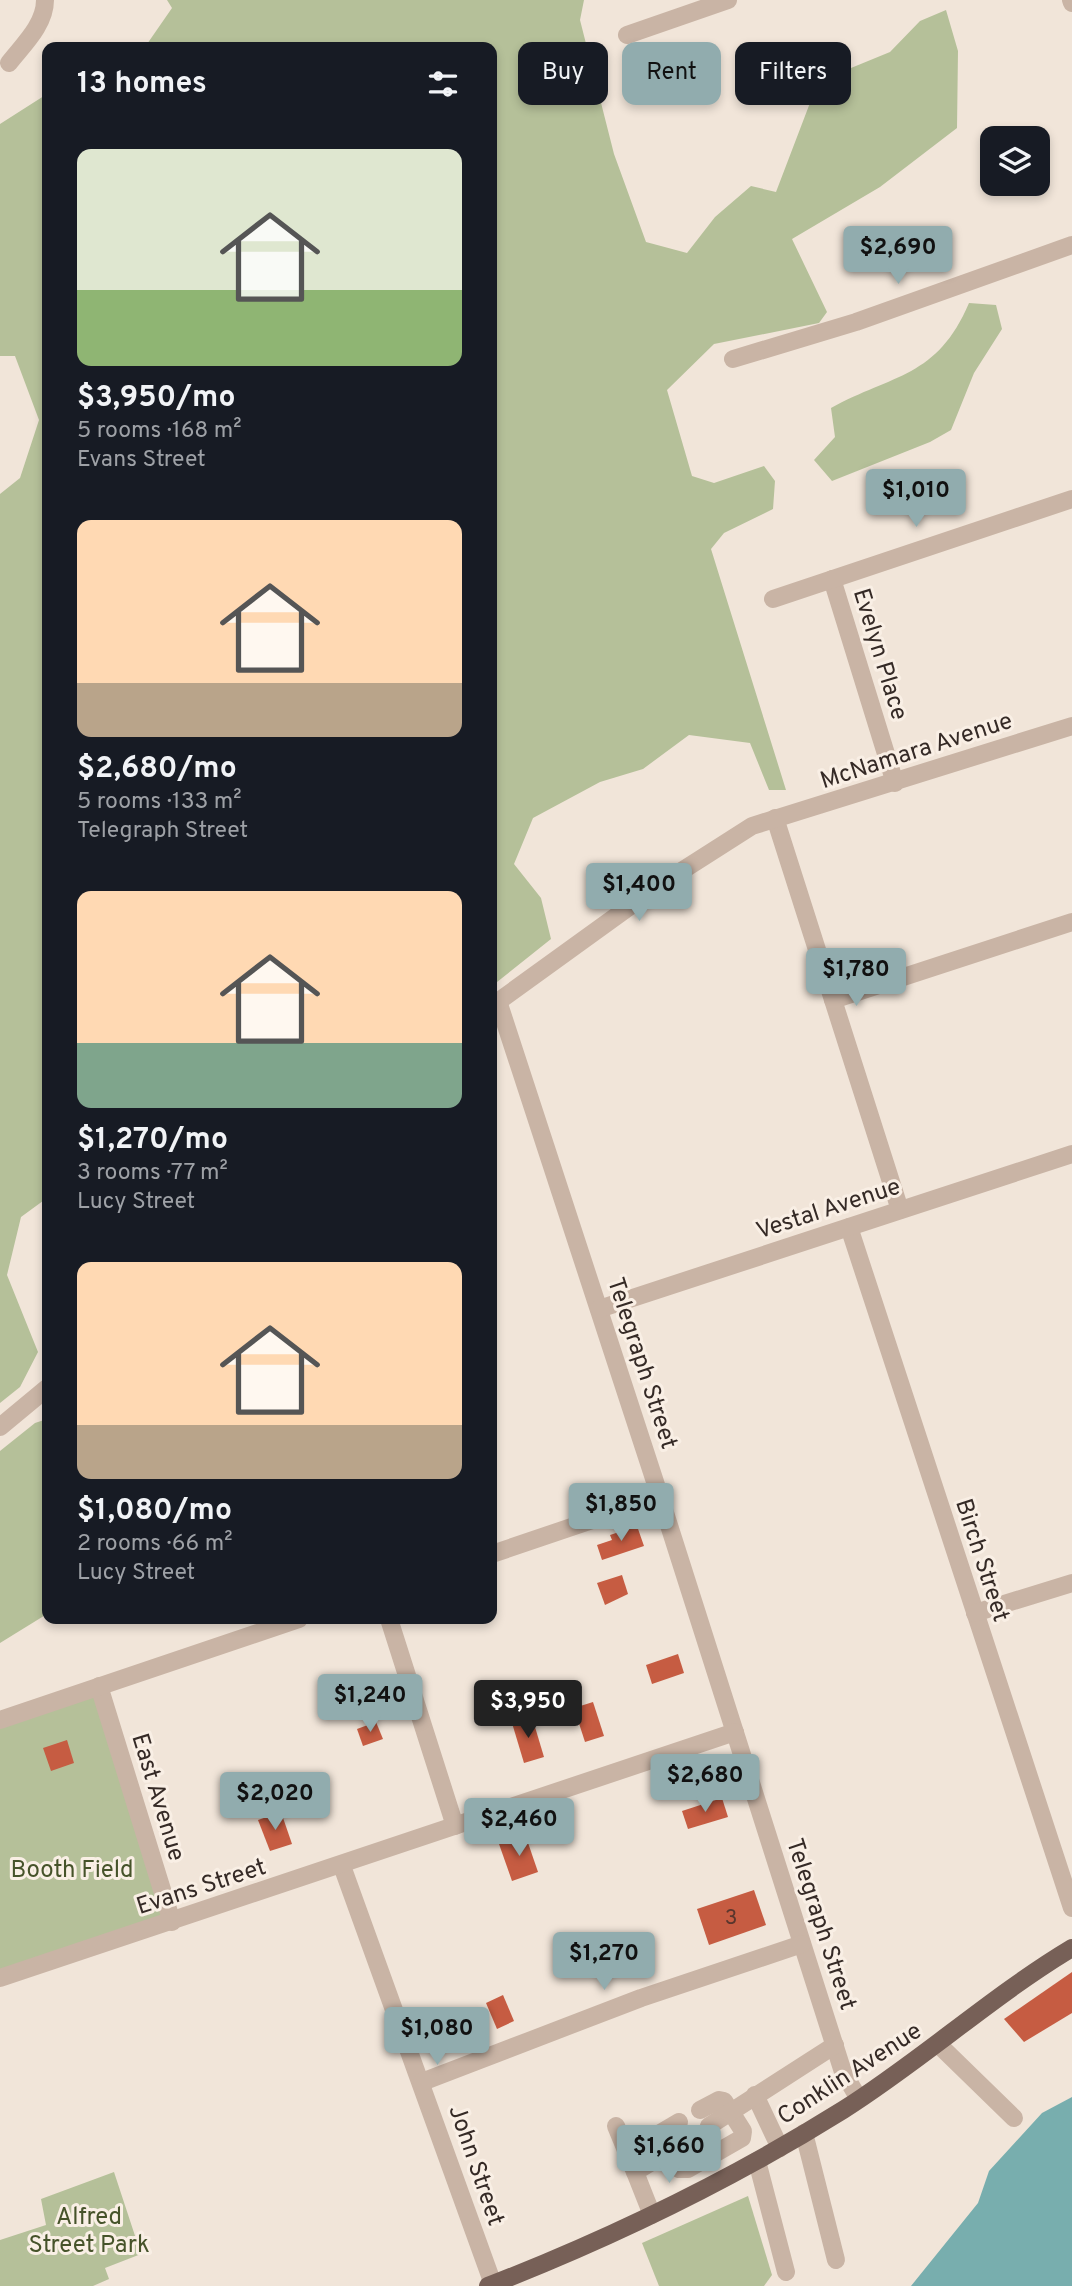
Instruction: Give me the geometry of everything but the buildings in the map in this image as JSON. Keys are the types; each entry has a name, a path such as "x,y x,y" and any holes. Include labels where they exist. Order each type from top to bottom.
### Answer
{"main road":[{"name":"Conklin Avenue","path":"491,2285 652,2215 780,2148 859,2099 1072,1948"}],"street":[{"path":"9,63 34,32 45,8 45,0"},
{"path":"627,35 728,0"},
{"path":"733,359 856,322 1072,245"},
{"path":"773,599 1072,499"},
{"name":"Evelyn Place","path":"832,579 895,783"},
{"name":"McNamara Avenue","path":"497,1003 658,886 752,826 1072,726"},
{"path":"775,818 900,1210"},
{"path":"833,1000 1072,922"},
{"name":"Telegraph Street","path":"497,1010 599,1309 846,2080 859,2099"},
{"name":"Vestal Avenue","path":"599,1309 1072,1154"},
{"name":"Birch Street","path":"849,1227 1072,1908"},
{"path":"0,1427 42,1392"},
{"path":"497,1552 660,1497"},
{"path":"975,1614 1072,1583"},
{"path":"0,1720 284,1624"},
{"path":"391,1624 455,1826"},
{"name":"East Avenue","path":"99,1686 172,1922"},
{"name":"Evans Street","path":"0,1978 342,1866 735,1732"},
{"name":"John Street","path":"342,1866 422,2082 491,2285"},
{"path":"422,2082 641,1998 802,1944"},
{"path":"938,2044 1014,2118"},
{"path":"709,2126 835,2045"},
{"path":"755,2095 780,2148"},
{"path":"679,2122 657,2134 666,2154 680,2169 688,2169 742,2138 743,2130 724,2101 719,2100 700,2110"},
{"path":"616,2126 652,2215"},
{"path":"804,2133 836,2260"},
{"path":"635,2172 688,2140"},
{"path":"757,2161 786,2272"}],"green space":[{"path":"167,0 584,0 580,20 586,42 518,42 518,105 602,105 614,154 646,242 687,253 715,217 751,186 776,192 809,105 851,105 851,68 890,52 920,21 946,10 958,51 957,128 880,187 792,239 827,312 819,323 714,344 667,390 692,476 714,483 764,466 775,481 773,509 724,533 711,549 786,790 769,790 750,743 689,735 643,769 600,782 533,818 514,864 541,898 551,939 497,982 497,42 148,42 172,8"},
{"path":"42,97 42,1202 21,1217 7,1275 38,1352 20,1387 0,1403 0,494 20,478 39,420 15,356 0,356 0,124"},
{"path":"969,303 996,305 1002,329 974,373 951,430 930,442 832,481 814,460 835,437 831,408 893,380 928,360 956,328"},
{"path":"42,1421 42,1617 0,1643 0,1451 35,1423"},
{"name":"Booth Field","path":"94,1695 164,1918 0,1971 0,1728"},
{"name":"Alfred Street Park","path":"114,2172 141,2254 105,2268 109,2279 93,2286 0,2286 0,2240 46,2225 41,2199"},
{"path":"748,2196 772,2275 764,2286 659,2286 642,2243"}],"water":[{"path":"1072,2097 1072,2286 911,2286 978,2203 989,2171 1042,2113"}]}
